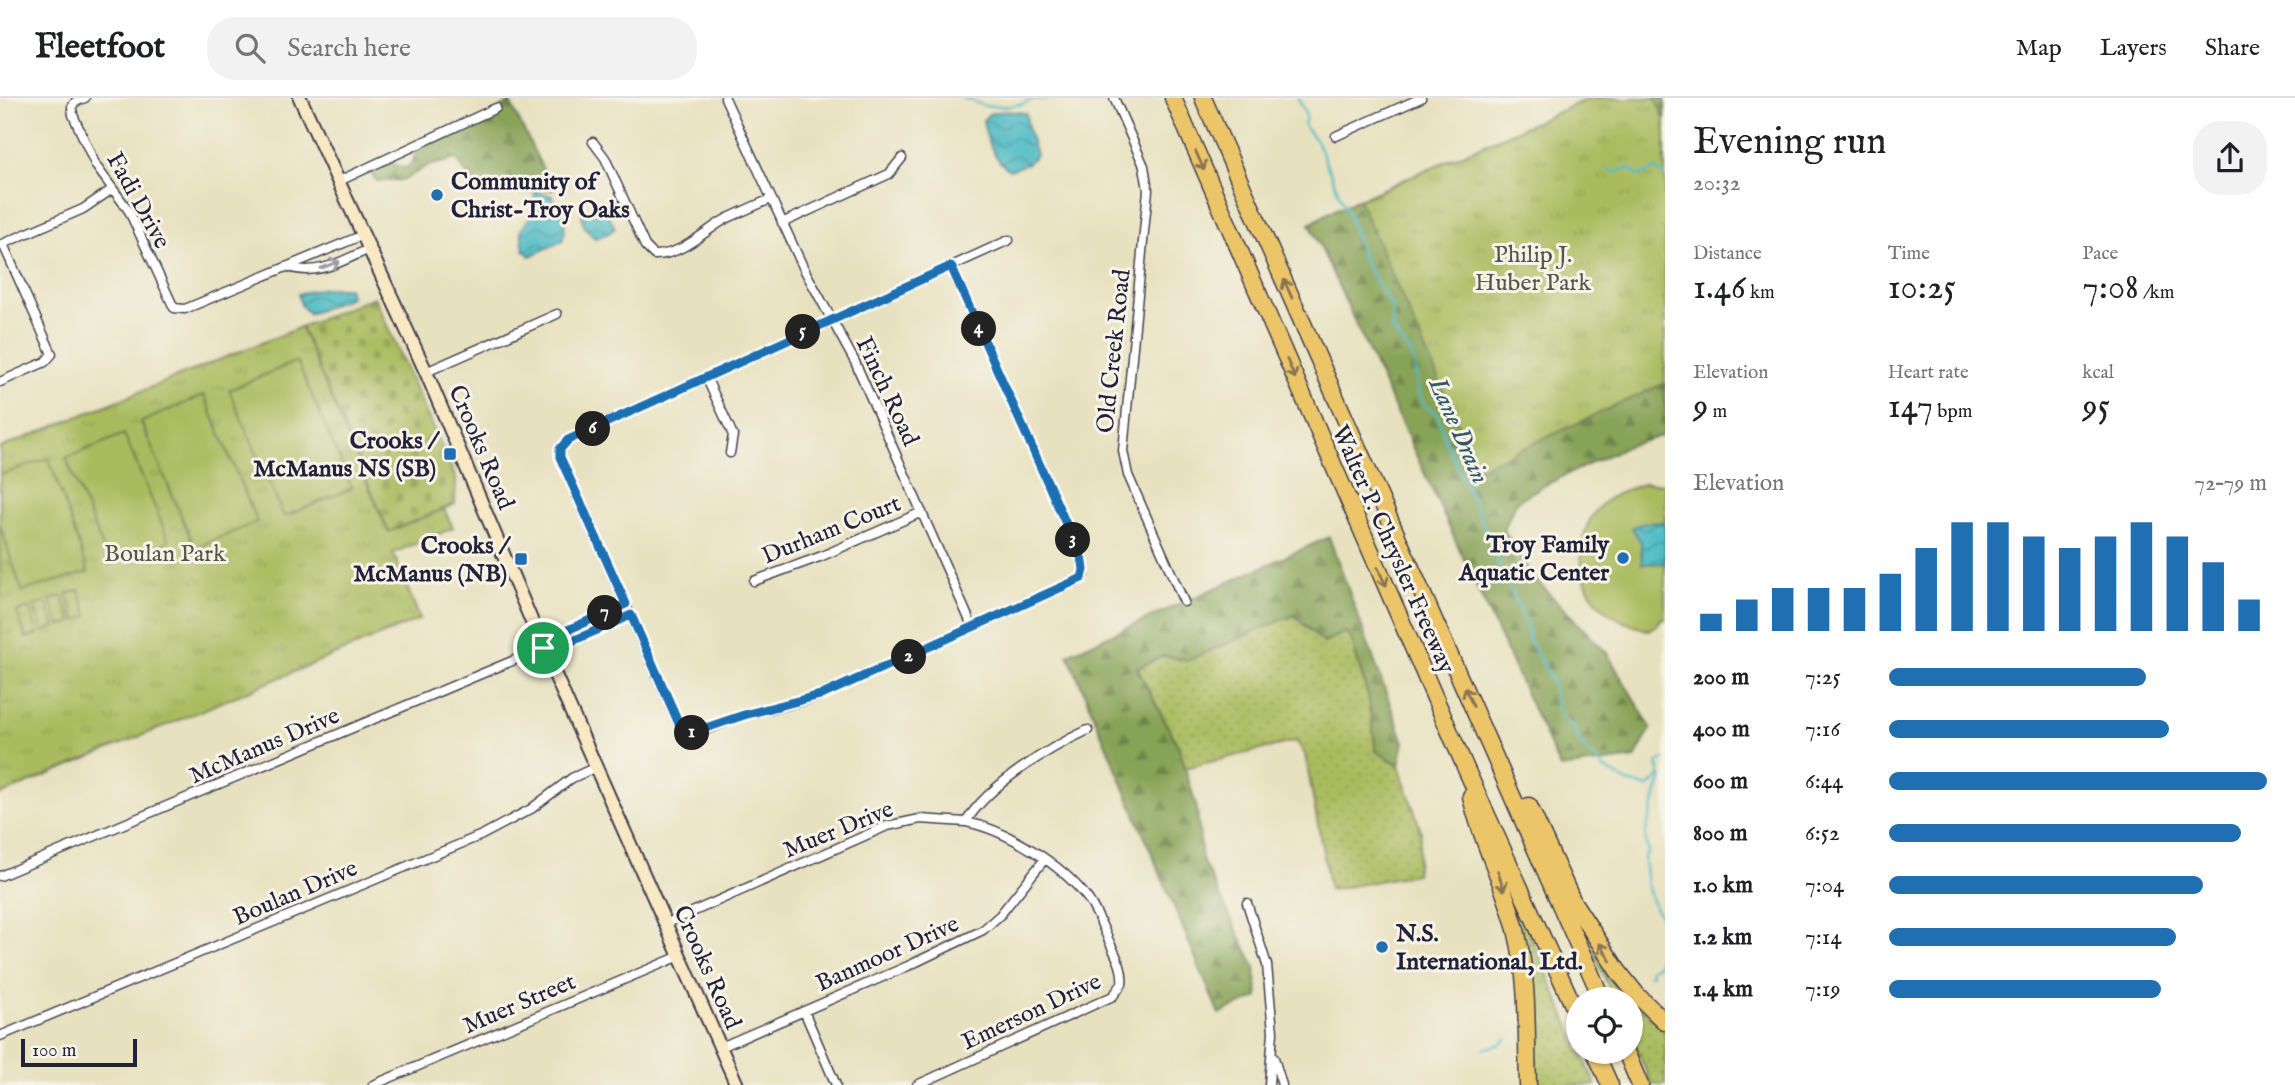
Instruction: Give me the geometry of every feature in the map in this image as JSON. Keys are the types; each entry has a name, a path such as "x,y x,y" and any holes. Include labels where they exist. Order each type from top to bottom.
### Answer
{"highway":[{"name":"Walter P. Chrysler Freeway","path":"1172,98 1466,769 1566,990"},
{"name":"Walter P. Chrysler Freeway","path":"1203,98 1597,987"},
{"path":"1483,729 1511,770 1573,902 1618,971 1637,995 1665,1022"},
{"path":"1466,769 1476,820 1499,874 1518,937 1524,990 1528,1085"},
{"path":"1600,1064 1610,1085"},
{"path":"1631,1064 1640,1085"}],"main road":[{"name":"Crooks Road","path":"300,98 426,372 543,648 737,1085"}],"street":[{"name":"Fadi Drive","path":"85,98 75,102 72,107 73,115 96,166 129,211 171,304 182,310 289,267"},
{"name":"Finch Road","path":"725,98 782,223 855,362 973,628"},
{"name":"Old Creek Road","path":"1114,98 1144,166 1149,190 1123,451 1128,475 1184,602"},
{"path":"1336,136 1421,98"},
{"path":"339,181 496,108"},
{"path":"593,142 605,158 645,246 654,255 666,254 704,235 724,220 771,199"},
{"path":"782,223 889,174 902,158"},
{"path":"0,382 45,362 52,354 2,245 83,209 111,190"},
{"path":"289,267 363,235"},
{"path":"951,266 1083,562 1084,573 1079,580 824,694 744,715 696,732 686,732 680,726 560,457 560,449 568,440 831,320 951,266 1009,240"},
{"path":"289,267 301,271 316,270 369,249"},
{"path":"426,372 557,314"},
{"path":"706,377 733,435 730,453"},
{"name":"Durham Court","path":"754,581 822,556 922,512"},
{"path":"543,648 554,636 626,604"},
{"path":"543,648 559,647 631,615"},
{"name":"McManus Drive","path":"0,876 543,648"},
{"path":"965,822 978,806 1014,775 1088,730"},
{"name":"Boulan Drive","path":"0,1036 482,835 531,809 565,781 596,767"},
{"name":"Muer Drive","path":"664,923 887,826 920,819 976,824 1012,839 1044,860 1072,882 1089,901 1111,947"},
{"name":"Banmoor Drive","path":"721,1047 984,930 1000,915 1044,860"},
{"path":"1247,903 1267,965 1273,1055 1269,1085"},
{"name":"Emerson Drive","path":"917,1085 1113,996 1123,979 1111,947"},
{"name":"Muer Street","path":"373,1085 680,956"},
{"path":"804,1011 836,1085"},
{"path":"1273,1055 1282,1085"}],"green space":[{"name":"Philip J. Huber Park","path":"1590,98 1665,98 1665,435 1627,446 1517,501 1503,529 1534,578 1607,653 1651,728 1635,758 1560,768 1310,224 1330,212"},
{"name":"Philip J. Huber Park","path":"1590,98 1655,98 1665,120 1665,383 1478,469 1359,200"},
{"path":"510,102 553,190 503,195 470,193 466,173 457,159 427,166 404,180 377,181 369,171 386,162 406,168 413,162 416,149 486,117"},
{"path":"374,297 456,479 455,504 389,532 301,327"},
{"name":"Boulan Park","path":"301,327 388,532 444,509 453,528 393,553 420,619 0,795 0,448"},
{"path":"297,361 352,488 284,517 229,390"},
{"path":"204,395 257,522 195,548 141,422"},
{"path":"124,434 169,541 110,565 66,458"},
{"path":"49,458 88,572 22,591 0,525 0,475"},
{"name":"Troy Family Aquatic Center","path":"1646,483 1665,484 1665,619 1662,618 1656,626 1648,630 1616,618 1594,597 1582,570 1581,554 1587,526 1599,507 1616,494"},
{"path":"1329,537 1404,742 1399,765 1376,751 1368,696 1351,638 1345,632 1324,643 1294,615 1188,660 1163,656 1137,668 1180,750 1197,809 1202,860 1255,967 1258,997 1219,1014 1068,654"},
{"path":"79,590 88,616 76,620 67,594"},
{"path":"62,596 72,622 60,626 50,600"},
{"path":"46,602 55,627 43,632 34,606"},
{"path":"29,608 38,634 26,638 17,612"},
{"path":"1294,615 1324,643 1345,631 1351,638 1368,696 1376,751 1399,765 1421,831 1416,874 1330,890 1305,754 1296,741 1185,768 1180,750 1137,668 1163,656 1188,660"},
{"path":"1523,918 1566,1018 1566,1064 1586,1064 1596,1085 1534,1085"},
{"path":"1591,948 1621,987 1609,987"},
{"path":"1643,1009 1665,1030 1665,1085 1652,1085 1643,1064"}],"water":[{"path":"1003,111 1026,113 1036,155 1027,164 1010,170 992,148 983,120 989,114"},
{"path":"534,192 552,196 561,212 565,228 562,241 530,256 524,250 521,230 534,208"},
{"path":"600,207 605,209 615,228 595,238 585,227 582,213"},
{"path":"323,288 348,288 351,297 309,314 301,305 298,294"},
{"path":"1665,522 1665,563 1642,564 1641,542 1632,528 1643,523"}],"waterway":[{"name":"Lane Drain","path":"963,98 985,106 1008,106 1023,104 1033,99 1059,98"},
{"name":"Lane Drain","path":"1298,98 1306,115 1304,126 1317,142 1350,219 1365,263 1393,309 1392,326 1414,362 1418,392 1424,405 1437,414 1446,441 1495,551 1498,565 1526,622 1529,640 1551,678 1559,716 1573,726 1580,743 1602,767 1627,782 1648,787 1660,776"},
{"path":"1607,170 1617,172 1628,168 1639,176 1656,169 1665,176"},
{"path":"1665,759 1657,763 1661,779 1645,836 1648,852 1644,858 1647,886 1665,928"},
{"path":"1649,975 1650,969 1659,964 1658,961 1665,952"},
{"path":"1484,1049 1501,1044 1506,1039"}],"place":[{"name":"Community of Christ-Troy Oaks","path":"437,195"},
{"name":"Crooks / McManus NS (SB)","path":"450,454"},
{"name":"Troy Family Aquatic Center","path":"1623,558"},
{"name":"Crooks / McManus (NB)","path":"521,559"},
{"name":"N.S. International, Ltd.","path":"1382,947"}],"route":[{"path":"951,266 1083,562 1082,578 824,694 744,715 691,733 680,726 631,615 559,647 543,648 554,636 626,604 560,457 562,445 951,266"}]}
